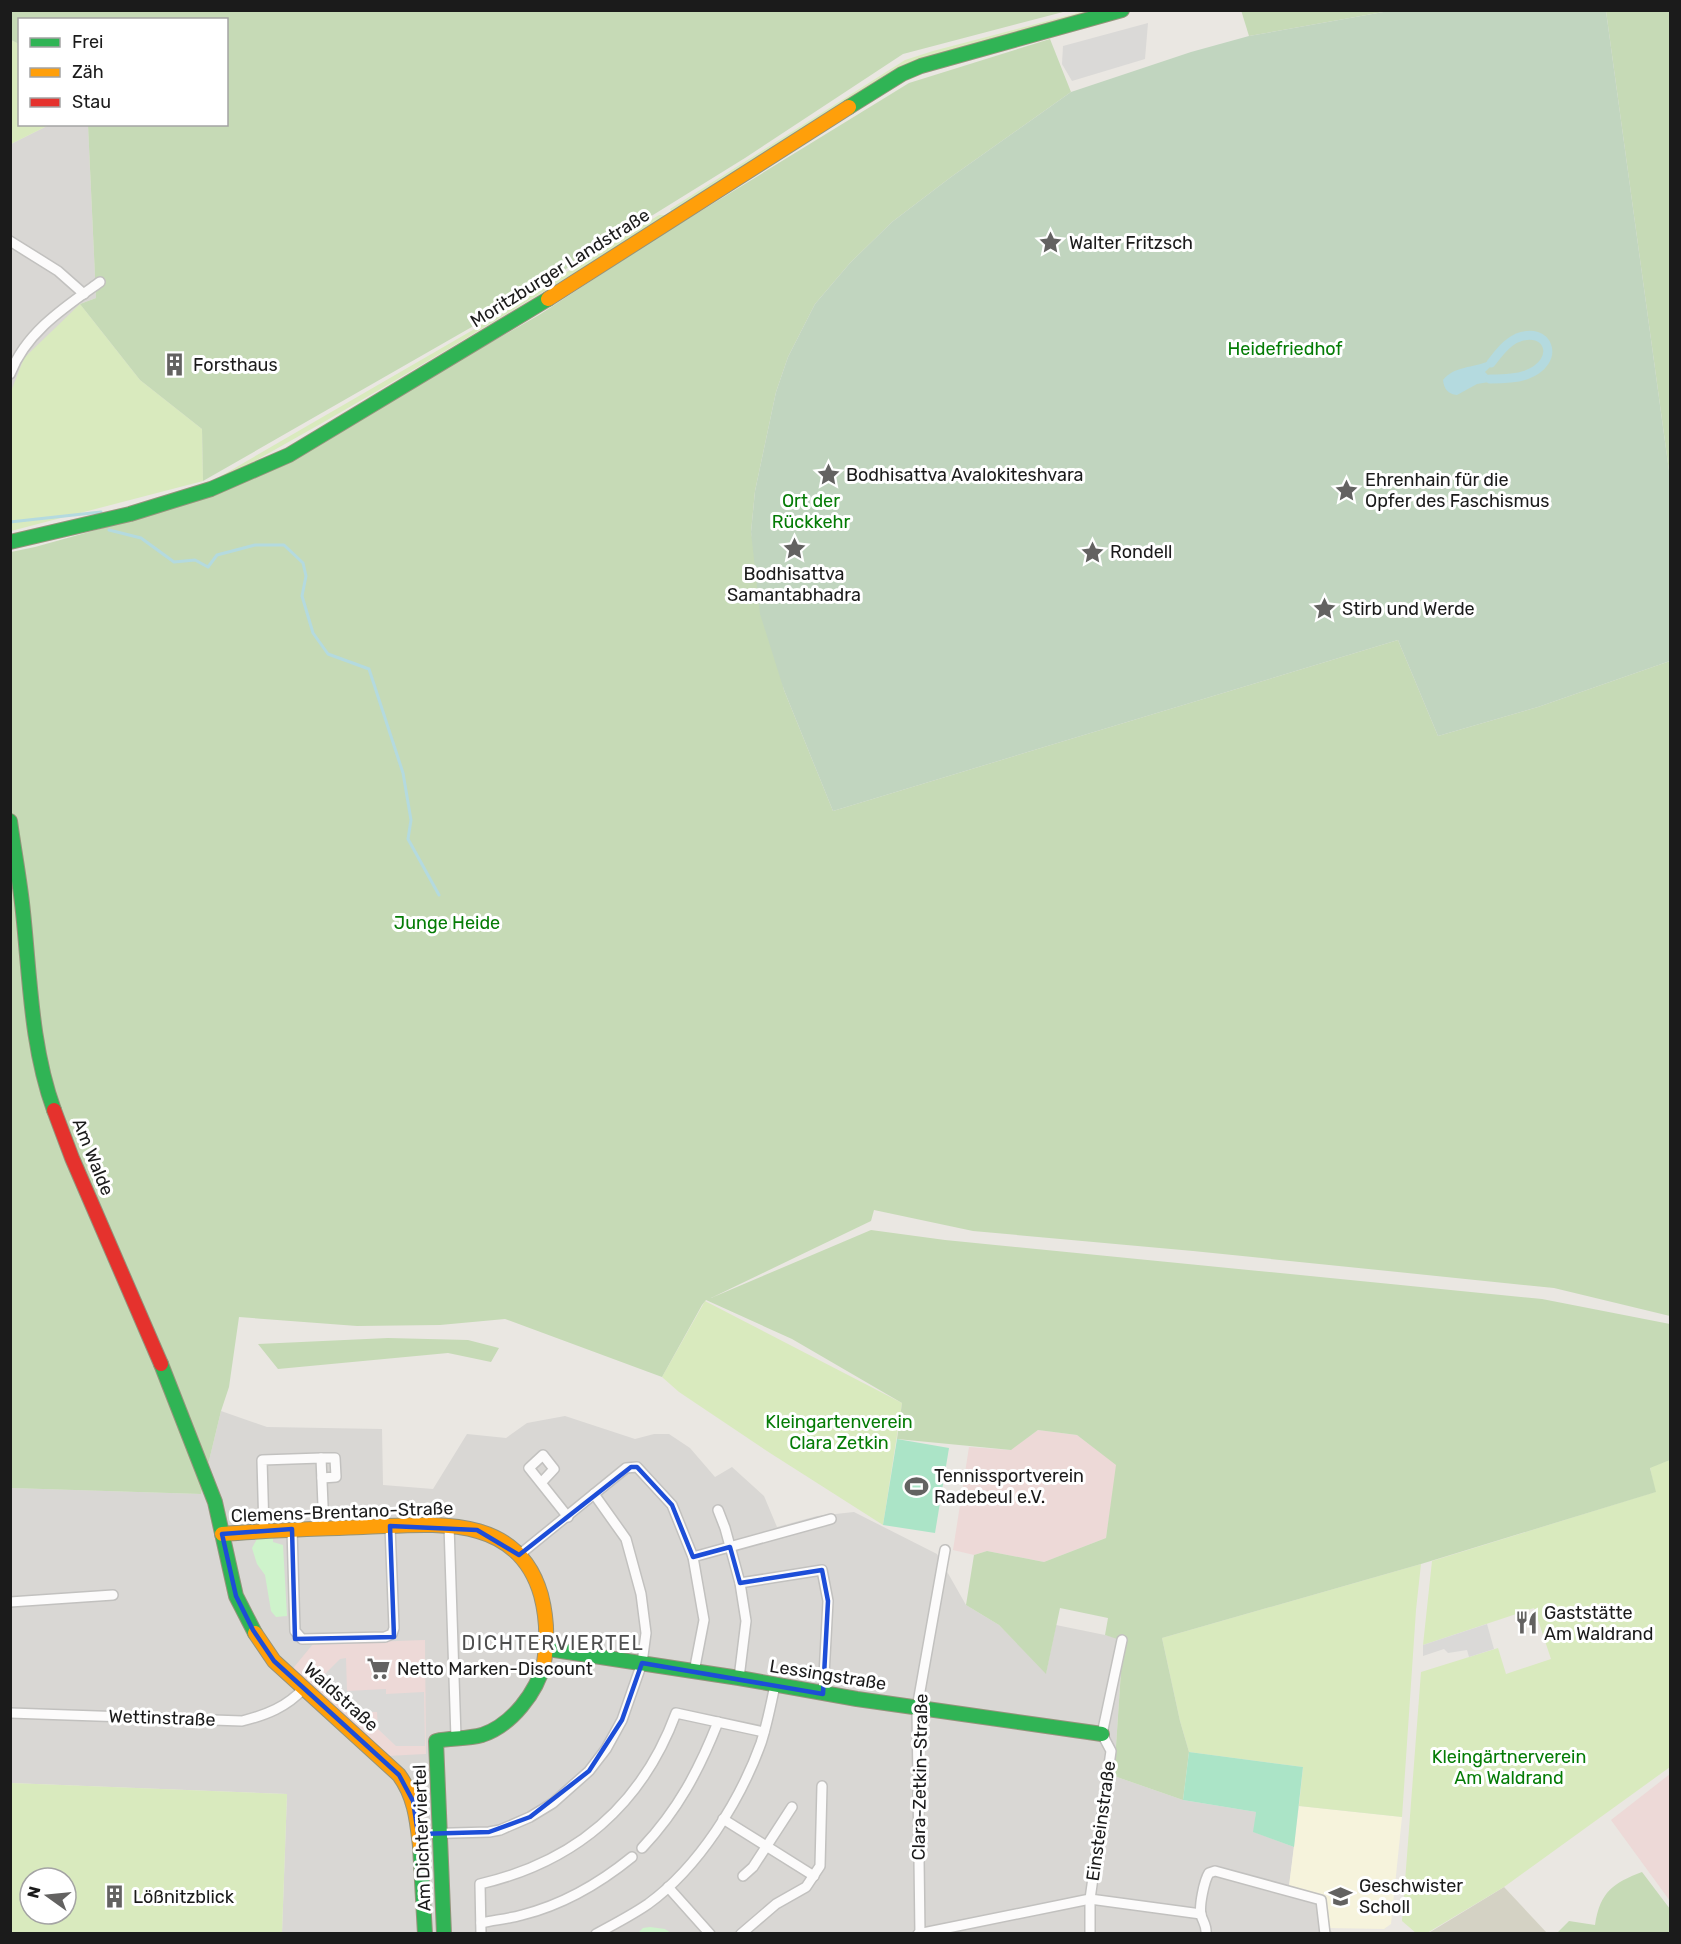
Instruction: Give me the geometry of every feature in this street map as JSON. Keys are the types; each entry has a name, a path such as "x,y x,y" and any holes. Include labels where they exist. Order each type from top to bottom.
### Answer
{"street":[{"name":"Moritzburger Landstraße","path":"10,542 130,514 211,489 289,454 529,311 902,74 942,60 1122,10"},
{"path":"10,241 58,272 84,294"},
{"path":"10,374 12,363 38,330 100,282"},
{"name":"Am Walde","path":"10,821 23,909 33,1022 48,1093 72,1158 155,1350 209,1490"},
{"path":"321,1458 324,1529"},
{"path":"264,1530 262,1460 335,1458 336,1477 322,1478"},
{"path":"519,1555 626,1468 637,1467 672,1505 693,1557 704,1620 694,1672"},
{"path":"541,1483 568,1516"},
{"name":"Waldstraße","path":"209,1490 215,1502 236,1596 253,1630 274,1661 399,1775 409,1789 413,1802 422,1867 425,1934"},
{"path":"418,1834 500,1830 530,1818 574,1786 606,1749 622,1720 642,1664 646,1633 641,1594 626,1539 594,1494"},
{"path":"718,1510 740,1583 746,1621 739,1678"},
{"path":"693,1557 831,1519"},
{"path":"448,1525 456,1738"},
{"name":"Clemens-Brentano-Straße","path":"222,1534 264,1530 448,1525 477,1530 500,1541 519,1555 535,1579 544,1605 548,1649 541,1676 529,1697 511,1717 496,1728 478,1737 436,1741"},
{"path":"292,1529 295,1631 298,1636 302,1639 385,1637 392,1634 394,1628 390,1526"},
{"name":"Clara-Zetkin-Straße","path":"919,1933 917,1708 945,1550"},
{"path":"740,1583 822,1570 828,1601 823,1694"},
{"path":"10,1602 113,1595"},
{"name":"Einsteinstraße","path":"1090,1934 1090,1899 1111,1751 1102,1734 1122,1640"},
{"name":"Lessingstraße","path":"548,1649 739,1678 823,1694 1102,1734"},
{"path":"596,1934 648,1904 669,1887 707,1844 739,1795 764,1732 775,1685"},
{"name":"Wettinstraße","path":"10,1713 242,1721 270,1713 295,1698 304,1688"},
{"path":"481,1934 480,1884 522,1872 546,1861 579,1842 606,1820 632,1794 647,1773 669,1733 676,1713 764,1732"},
{"path":"642,1848 660,1829 682,1797 703,1761 718,1722"},
{"name":"Am Dichterviertel","path":"436,1741 444,1934"},
{"path":"741,1934 776,1904 806,1887 820,1866 822,1786"},
{"path":"743,1876 753,1867 792,1807"},
{"path":"723,1819 814,1876"},
{"path":"481,1923 522,1915 563,1900 609,1875 632,1857"},
{"path":"1206,1934 1207,1927 1201,1914 1205,1879 1209,1873 1215,1871 1321,1899 1325,1934"},
{"path":"669,1887 710,1934"},
{"path":"919,1933 1090,1899 1201,1914"}],"highlighted area":[{"path":"631,1467 637,1467 672,1505 693,1557 730,1547 740,1583 822,1570 828,1601 823,1694 642,1663 622,1720 589,1771 530,1817 489,1832 418,1834 413,1801 399,1775 274,1661 253,1630 236,1596 222,1534 292,1529 295,1639 394,1637 390,1526 477,1530 519,1555"}],"shaded area":[{"path":"1148,23 1145,59 1072,81 1062,64 1063,46"},
{"path":"47,126 88,126 96,298 80,304 11,394 11,144"},
{"path":"221,1411 267,1427 382,1429 383,1485 433,1489 467,1434 506,1438 527,1423 565,1416 635,1439 654,1434 669,1434 690,1448 715,1477 732,1467 764,1496 777,1527 817,1516 854,1512 937,1554 966,1605 999,1625 1046,1673 1056,1625 1123,1640 1114,1776 1183,1800 1256,1812 1254,1832 1294,1847 1289,1886 1324,1898 1328,1928 1333,1933 282,1933 287,1794 11,1783 11,1488 201,1494"},
{"path":"1038,1430 1077,1435 1117,1465 1106,1538 1044,1562 987,1551 974,1555 953,1550 969,1447 1010,1450"},
{"path":"1487,1624 1494,1649 1469,1657 1467,1650 1448,1653 1444,1649 1423,1656 1423,1645"},
{"path":"425,1640 426,1754 387,1756 290,1672 313,1644"},
{"path":"346,1658 347,1691 386,1689 386,1694 424,1692 425,1746 396,1746 378,1729 377,1712 356,1712 320,1679 340,1659"},
{"path":"1670,1774 1670,1901 1611,1820"},
{"path":"1299,1806 1402,1817 1391,1924 1384,1929 1328,1928 1324,1898 1289,1886"},
{"path":"1504,1887 1547,1933 1427,1934"}],"green space":[{"path":"11,10 1067,11 903,54 745,158 477,324 203,481 202,429 140,380 80,304 96,298 88,126 228,126 228,18 18,18 18,44 11,40"},
{"path":"1241,10 1389,10 1389,11 1249,36"},
{"path":"1085,11 1094,11 1084,16 934,56 672,213 670,209 905,60"},
{"name":"Heidefriedhof","path":"1389,11 1606,11 1670,478 1670,661 1538,707 1438,736 1398,640 833,811 784,690 760,614 751,532 755,491 776,392 788,357 815,304 850,263 892,222 1071,92 1191,52 1249,36"},
{"path":"1606,11 1670,11 1670,478"},
{"name":"Junge Heide","path":"1050,39 1071,92 892,222 850,263 815,304 788,357 776,392 755,491 751,532 784,690 833,811 1398,640 1438,736 1538,707 1670,661 1670,1316 1554,1288 973,1231 874,1210 871,1221 711,1298 871,1230 945,1240 1542,1299 1670,1324 1670,1460 1650,1468 1656,1492 1421,1564 1162,1638 1189,1752 1183,1800 1114,1776 1123,1641 1105,1635 1108,1618 1060,1608 1046,1674 999,1625 966,1605 974,1555 987,1551 1044,1562 1106,1538 1116,1465 1077,1435 1038,1430 1011,1450 897,1439 902,1403 792,1339 706,1300 662,1377 505,1319 440,1325 357,1326 239,1317 229,1387 201,1494 11,1488 11,552 157,513 214,493 352,422 539,315 652,241 909,83"},
{"path":"11,40 18,44 18,126 47,126 11,144"},
{"path":"659,215 665,215 665,217 444,352 219,481 221,476 478,327"},
{"path":"80,304 140,380 202,429 203,481 11,531 10,394 24,358"},
{"name":"Kleingartenverein Clara Zetkin","path":"705,1301 902,1403 883,1525 770,1453 679,1392 662,1377"},
{"path":"388,1338 468,1340 499,1348 491,1362 448,1353 278,1369 258,1344"},
{"name":"Tennissportverein Radebeul e.V.","path":"897,1439 949,1448 935,1533 883,1525"},
{"name":"Kleingärtnerverein Am Waldrand","path":"1670,1460 1670,1767 1504,1887 1427,1933 1416,1933 1402,1921 1421,1672 1498,1648 1506,1674 1551,1659 1534,1608 1423,1645 1432,1561 1655,1492 1650,1467"},
{"path":"273,1538 273,1542 283,1545 287,1616 276,1617 271,1611 265,1575 257,1564 252,1548 257,1539"},
{"name":"Kleingärtnerverein Am Waldrand","path":"1421,1564 1402,1817 1299,1806 1303,1767 1189,1752 1162,1638"},
{"path":"1189,1752 1303,1767 1294,1847 1253,1832 1256,1812 1183,1800"},
{"path":"11,1783 287,1794 282,1933 11,1933"},
{"path":"1642,1872 1670,1909 1670,1933 1557,1933 1569,1921 1595,1925 1600,1904 1610,1890 1623,1880"},
{"path":"643,1928 665,1929 671,1933 638,1933"}],"water":[{"path":"1489,361 1491,366 1485,372 1489,376 1489,382 1477,384 1457,395 1451,394 1445,388 1443,380 1447,375"}],"waterway":[{"path":"1490,379 1517,377 1538,369 1548,354 1547,346 1537,336 1528,335 1517,338 1499,352 1491,363"},
{"path":"10,522 101,512"},
{"path":"109,530 141,538 174,562 195,560 208,567 217,555 255,545 284,545 303,563 306,576 302,596 313,633 328,654 369,669 403,773 411,820 408,839 439,895"}],"traffic: fast":[{"path":"849,107 902,74 921,66 1122,10"},
{"path":"10,542 130,514 211,489 289,455 548,299"},
{"path":"10,821 22,900 36,1037 40,1062 54,1110"},
{"path":"161,1364 215,1502 236,1596 255,1633"},
{"path":"548,1649 739,1678 857,1699 1102,1734"},
{"path":"444,1934 436,1741 482,1735 503,1724 529,1696 536,1685 544,1663"},
{"path":"420,1846 425,1934"}],"traffic: slow":[{"path":"548,299 849,107"},
{"path":"222,1534 443,1525 492,1536 513,1549 529,1568 541,1595 546,1629 544,1663"},
{"path":"255,1633 274,1661 399,1775 412,1800 420,1846"}],"traffic: jam":[{"path":"54,1110 72,1158 161,1364"}],"place":[{"name":"Walter Fritzsch","path":"1051,243"},
{"name":"Forsthaus","path":"175,365"},
{"name":"Bodhisattva Avalokiteshvara","path":"828,475"},
{"name":"Ehrenhain für die Opfer des Faschismus","path":"1347,490"},
{"name":"Bodhisattva Samantabhadra","path":"794,548"},
{"name":"Rondell","path":"1092,552"},
{"name":"Stirb und Werde","path":"1324,609"},
{"name":"Tennissportverein Radebeul e.V.","path":"916,1486"},
{"name":"Gaststätte Am Waldrand","path":"1526,1623"},
{"name":"Netto Marken-Discount","path":"379,1669"},
{"name":"Geschwister Scholl","path":"1341,1896"},
{"name":"Lößnitzblick","path":"115,1897"}],"district":[{"name":"DICHTERVIERTEL","path":"553,1643"}],"park label":[{"name":"Ort der Rückkehr","path":"811,511"}]}
